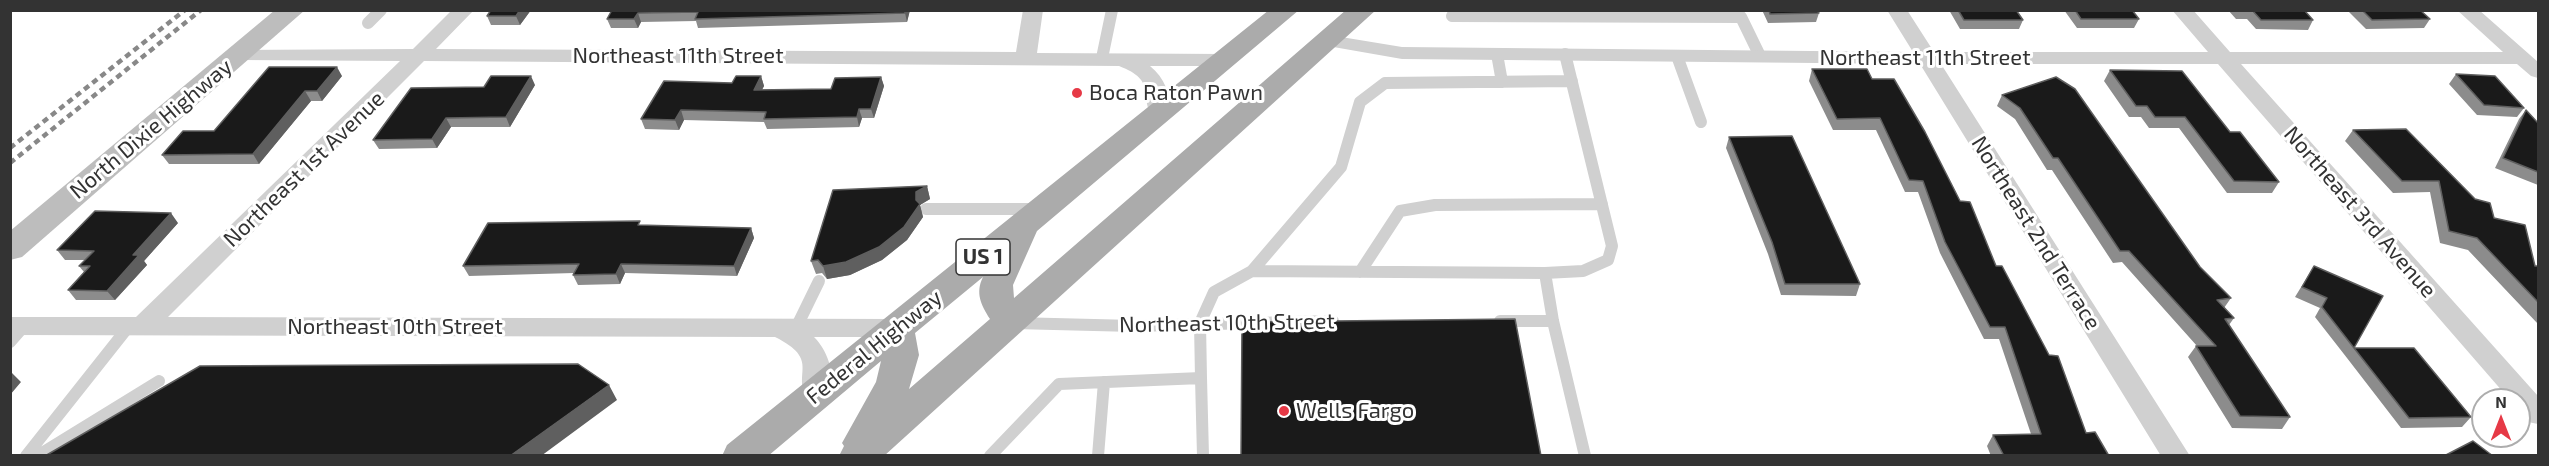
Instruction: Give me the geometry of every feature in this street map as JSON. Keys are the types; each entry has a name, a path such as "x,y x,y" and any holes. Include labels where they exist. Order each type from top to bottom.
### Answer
{"main road":[{"name":"North Dixie Highway","path":"10,249 292,10"},
{"name":"Federal Highway","path":"741,456 1286,10"},
{"path":"856,456 1010,323 1363,10"},
{"path":"1010,323 997,302 996,285 1034,216"},
{"path":"856,456 894,383 901,355 896,328"}],"street":[{"name":"Northeast 1st Avenue","path":"136,326 420,55 464,10"},
{"path":"1026,57 1034,10"},
{"name":"Northeast 2nd Terrace","path":"1897,10 2176,456"},
{"name":"Northeast 3rd Avenue","path":"2182,10 2538,414"},
{"path":"2467,10 2538,72"},
{"name":"Northeast 11th Street","path":"1329,40 1361,48 1402,53 1927,58 2522,58"},
{"name":"Northeast 11th Street","path":"239,54 1226,60"},
{"name":"Northeast 11th Street","path":"1110,58 1136,64 1149,73 1160,97 1161,113"},
{"name":"Northeast 10th Street","path":"15,331 136,326 896,328"},
{"name":"Northeast 10th Street","path":"787,328 800,337 813,353 819,376 817,393"}],"lane":[{"path":"368,23 381,10"},
{"path":"1110,58 1112,10"},
{"path":"1456,10 1452,16 1740,14 1760,56"},
{"path":"1497,54 1502,82"},
{"path":"1252,271 1545,273 1583,271 1608,260 1612,246 1565,54"},
{"path":"1677,56 1701,122"},
{"path":"1203,456 1200,323 1214,292 1252,271 1341,167 1360,102 1386,83 1572,81"},
{"path":"1360,272 1400,211 1435,206 1602,204"},
{"path":"926,209 1034,216"},
{"path":"1545,273 1552,321 1585,456"},
{"path":"787,328 819,281"},
{"name":"Northeast 10th Street","path":"1010,323 1050,326 1342,321"},
{"path":"1482,321 1552,321"},
{"path":"26,456 136,326"},
{"path":"990,456 1059,384 1201,378"},
{"path":"37,456 159,381"},
{"path":"1098,456 1104,382"}],"building":[{"path":"491,10 520,10 516,16 487,16"},
{"path":"612,10 905,10 905,13 695,19 698,12 638,13 634,19 607,19"},
{"path":"1769,10 1817,10 1819,13 1770,14"},
{"path":"1958,10 2016,10 2023,20 1964,20"},
{"path":"2075,10 2132,10 2139,19 2081,19"},
{"path":"2252,10 2304,10 2313,20 2261,20"},
{"path":"2362,10 2420,10 2430,19 2372,20"},
{"path":"269,67 337,67 317,91 305,91 253,154 162,155 183,131 214,131"},
{"path":"1812,69 1867,69 1872,79 1894,79 1925,132 1960,201 1970,202 1996,266 2002,266 2049,355 2058,356 2086,433 2095,432 2109,456 2004,456 1993,435 2041,434 2005,327 1990,327 1945,242 1923,181 1909,180 1880,118 1837,119"},
{"path":"2110,70 2182,71 2230,132 2240,132 2279,182 2234,181 2185,117 2155,117 2147,106 2136,106"},
{"path":"2456,74 2495,76 2524,108 2484,105"},
{"path":"491,76 531,76 506,117 446,118 432,139 373,140 411,88 484,87"},
{"path":"736,76 761,76 754,90 831,89 835,78 881,77 871,109 859,109 857,117 764,119 766,112 681,110 675,120 641,119 664,81 732,83"},
{"path":"2056,77 2075,89 2200,267 2231,298 2217,300 2234,318 2225,319 2290,417 2240,416 2196,346 2216,346 2129,251 2120,251 2058,158 2053,158 2020,108 2002,95"},
{"path":"2526,110 2538,123 2538,172 2503,158"},
{"path":"2406,129 2475,199 2490,203 2494,218 2525,225 2535,266 2538,266 2538,302 2477,238 2449,231 2439,181 2402,181 2353,130"},
{"path":"1792,136 1860,284 1785,284 1772,242 1729,137"},
{"path":"927,186 916,192 916,200 920,204 904,227 879,247 846,262 823,266 818,260 811,261 833,190"},
{"path":"95,211 171,213 133,255 139,255 107,291 68,290 90,266 79,266 94,251 57,250"},
{"path":"640,221 638,225 751,228 734,266 621,264 616,274 573,275 579,264 463,266 488,223"},
{"path":"2314,266 2383,296 2354,348 2322,307 2327,298 2302,287"},
{"path":"1515,319 1541,456 1241,456 1242,322"},
{"path":"2354,348 2414,348 2471,417 2409,418"},
{"path":"578,364 609,385 510,456 45,456 200,366"},
{"path":"2471,442 2471,448 2482,448 2493,456 2444,456"}],"railway":[{"path":"10,148 185,10"},
{"path":"10,163 201,10"}],"place":[{"name":"Boca Raton Pawn","path":"1077,93"},
{"name":"Wells Fargo","path":"1284,411"}]}
